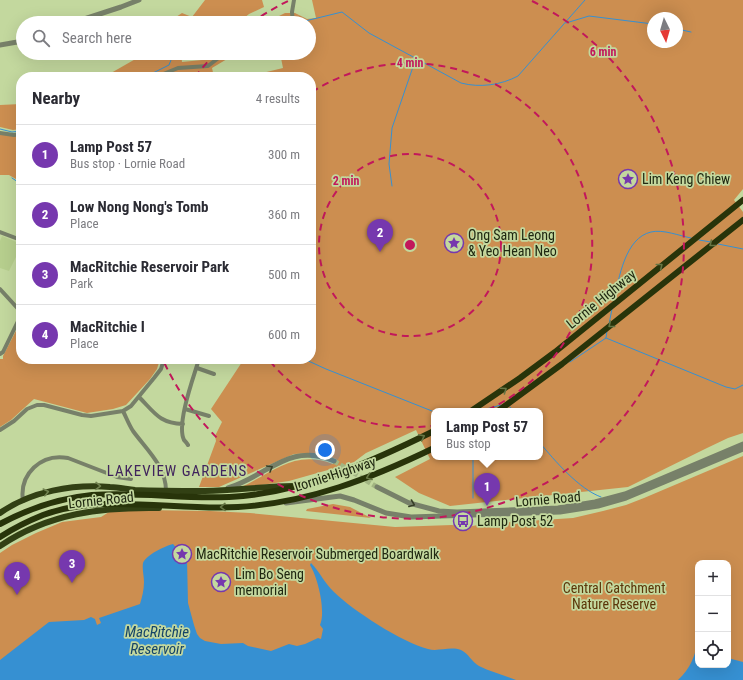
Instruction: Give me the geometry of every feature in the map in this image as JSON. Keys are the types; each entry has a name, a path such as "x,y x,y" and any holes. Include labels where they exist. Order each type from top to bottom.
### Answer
{"highway":[{"name":"Lornie Highway","path":"475,408 555,352 743,200"},
{"name":"Lornie Highway","path":"502,408 562,364 743,220"},
{"name":"Lornie Highway","path":"244,496 295,486 342,472 431,433"},
{"name":"Lornie Highway","path":"238,507 276,503 324,493 371,476 431,450"},
{"name":"Lornie Road","path":"0,524 16,515 44,505 90,496 244,496"},
{"name":"Lornie Road","path":"0,537 20,525 38,517 66,509 93,505 132,504 188,507 238,507"}],"main road":[{"name":"Lornie Road","path":"0,513 38,494 54,490 94,486 135,490 222,491 273,486 295,486"},
{"name":"Lornie Road","path":"0,546 20,534 40,525 80,512 128,508 186,509 188,507"}],"street":[{"path":"93,16 139,0"},
{"path":"292,16 294,0"},
{"path":"0,45 16,42"},
{"path":"168,72 178,68 208,66 216,60"},
{"path":"0,133 16,135"},
{"path":"0,232 16,238"},
{"path":"0,289 16,307"},
{"path":"0,354 3,352 16,326"},
{"path":"0,430 14,421 27,409 37,405 44,405 90,416 123,411 131,406 139,397 161,369 162,364"},
{"path":"188,445 184,440 182,433 183,424 185,409 198,364"},
{"path":"197,368 214,374"},
{"path":"139,397 165,421 173,424 183,424"},
{"path":"185,409 209,416"},
{"path":"123,411 131,429 156,460 164,475 166,491"},
{"name":"Lornie Road","path":"276,503 292,503 340,496 386,513 411,517 540,514 579,510 616,501 677,475 743,444"},
{"name":"Lornie Road","path":"377,487 394,497 418,506 439,511 457,512 558,508 576,506 625,494 743,449"},
{"path":"222,491 248,481 278,463 296,456 316,455 334,461"},
{"name":"Lornie Road","path":"23,501 22,488 25,479 34,468 48,458 68,458 117,477 131,479"}],"shaded area":[{"path":"2,236 16,242 16,257 9,271 0,268 0,241"}],"green space":[{"path":"205,0 262,0 264,7 247,16 193,16"},
{"path":"312,0 743,0 743,189 734,200 743,212 743,433 728,438 628,487 450,506 419,493 395,477 430,459 416,430 366,453 354,462 289,481 239,488 273,470 295,461 307,459 319,460 333,464 336,459 316,453 294,454 219,487 199,487 216,441 215,436 222,422 211,409 241,364 316,364 316,72 267,72 283,68 281,60 316,60 316,16"},
{"path":"182,13 190,16 178,16"},
{"path":"285,13 295,13 301,16 279,16"},
{"path":"134,60 182,60 182,62 225,60 212,68 213,72 113,72"},
{"path":"16,104 16,130 0,127 0,105"},
{"path":"0,134 16,134 16,179 9,175 0,175"},
{"path":"16,331 16,364 158,364 150,379 126,405 113,409 87,413 34,399 11,420 0,427 0,359 3,359 3,356"},
{"name":"Central Catchment Nature Reserve","path":"743,456 743,680 0,680 0,553 36,533 62,522 101,517 109,512 141,510 250,513 395,527 452,525 468,527 482,524 573,518 626,505"},
{"path":"333,504 350,507 371,518 306,511 307,509"}],"water":[{"name":"MacRitchie Reservoir","path":"173,544 187,560 188,603 197,634 205,641 221,644 243,643 248,646 271,651 289,644 297,646 318,638 321,639 323,629 320,625 322,619 322,603 316,578 310,565 311,563 331,589 342,599 378,625 392,633 418,646 432,650 461,650 479,666 516,680 0,680 0,660 49,622 84,620 91,617 95,619 97,625 101,623 99,618 140,604 144,585 143,563 152,554"},
{"path":"695,654 695,668 731,668 731,659 743,662 743,680 678,680 692,661"}],"waterway":[{"path":"316,18 342,12 369,33 461,83 468,85 490,85 505,82 518,76 585,0"},
{"path":"566,23 589,16 647,23"},
{"path":"683,30 691,32"},
{"path":"392,186 389,164 392,128 415,61 414,57"},
{"path":"155,72 169,65 171,60"},
{"path":"0,129 16,132"},
{"path":"12,178 16,181"},
{"path":"614,300 621,270 629,250 642,236 651,232 661,231 691,238"},
{"path":"699,240 711,242"},
{"path":"718,244 743,249"},
{"path":"609,324 612,309"},
{"path":"570,362 606,338 607,331"},
{"path":"606,338 726,387 735,389 743,385"},
{"path":"315,364 431,411"},
{"path":"490,408 501,405"},
{"path":"543,446 560,466 584,488 601,497"},
{"path":"473,460 473,498"}],"tunnel":[{"path":"334,461 377,487"}],"place":[{"name":"Lim Keng Chiew","path":"628,179"},
{"name":"Ong Sam Leong & Yeo Hean Neo","path":"454,243"},
{"name":"Low Nong Nong's Tomb","path":"380,252"},
{"name":"Lamp Post 57","path":"487,506"},
{"name":"Lamp Post 52","path":"463,521"},
{"name":"MacRitchie Reservoir Submerged Boardwalk","path":"182,554"},
{"name":"Lim Bo Seng memorial","path":"221,582"},
{"name":"MacRitchie Reservoir Park","path":"72,583"},
{"name":"MacRitchie I","path":"17,595"}],"district":[{"name":"LAKEVIEW GARDENS","path":"177,471"}]}
